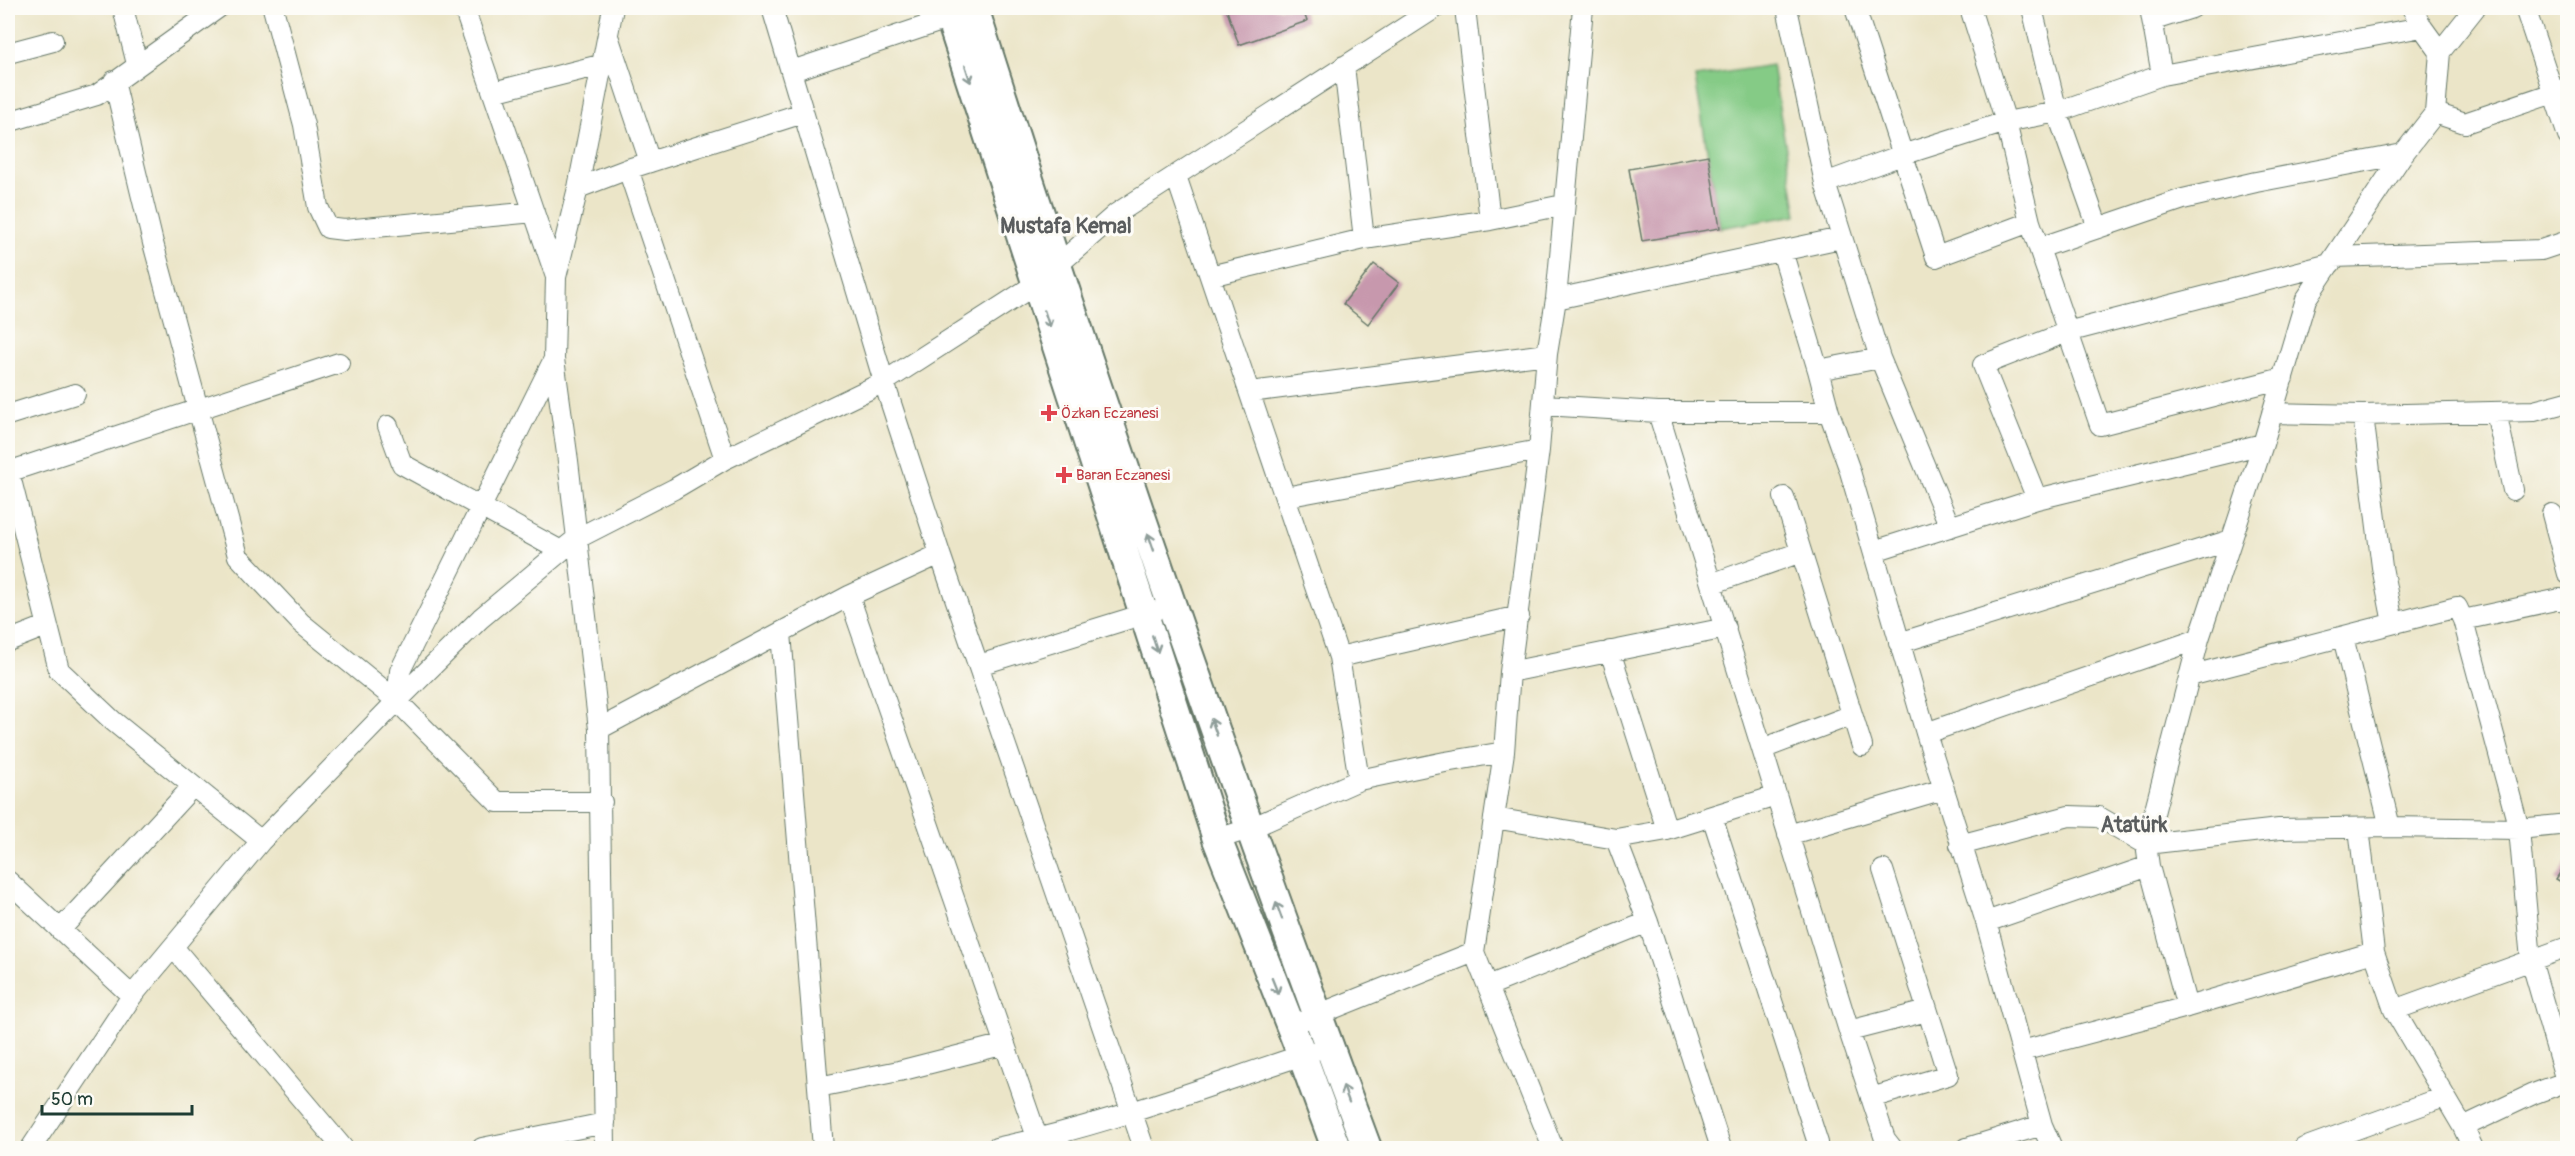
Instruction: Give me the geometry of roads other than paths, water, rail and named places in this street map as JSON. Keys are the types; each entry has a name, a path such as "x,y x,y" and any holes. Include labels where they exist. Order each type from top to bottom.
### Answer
{"street":[{"path":"123,8 137,64"},
{"path":"8,122 97,95 137,64 218,8"},
{"path":"273,8 304,125 318,207 328,228 344,230 534,212"},
{"path":"464,8 556,277"},
{"path":"605,1149 600,729 568,545 568,461 554,359 556,277 578,188 609,39 613,8"},
{"path":"772,8 884,382 940,554 1144,1149"},
{"path":"31,1149 132,996 261,841 397,700 481,618 568,545 674,489 725,459 884,382 1046,276 1116,214 1435,8"},
{"path":"1465,8 1490,220"},
{"path":"1553,1149 1474,952 1504,752 1510,672 1539,450 1547,354 1556,298 1583,8"},
{"path":"1786,8 1825,183 1841,238 1880,358 1950,527"},
{"path":"1855,8 1936,257 2030,222"},
{"path":"1970,8 2006,122 2030,222 2100,425 2283,378"},
{"path":"2032,8 2057,112 2098,228"},
{"path":"2162,75 2152,14 2192,8"},
{"path":"2412,8 2440,52"},
{"path":"2187,1007 2149,866 2146,844 2199,639 2263,444 2306,299 2403,154 2434,113 2440,52 2475,8"},
{"path":"2525,8 2560,90 2568,136"},
{"path":"792,71 957,11 1046,276 1145,614 1217,839 1290,1024 1316,1051 1366,1149"},
{"path":"1825,183 1902,155 2006,122 2057,112 2162,75 2422,27"},
{"path":"609,39 650,162"},
{"path":"8,53 52,41"},
{"path":"493,92 603,64"},
{"path":"1344,66 1365,239"},
{"path":"114,81 153,243 238,556 301,622 397,700 497,802 602,802"},
{"path":"2434,113 2465,123 2560,90"},
{"path":"578,188 628,169 803,113"},
{"path":"2039,248 2183,199 2245,184 2403,154"},
{"path":"628,169 725,459"},
{"path":"1176,176 1339,657 1359,780"},
{"path":"1210,276 1365,239 1490,220 1563,205"},
{"path":"1556,298 1841,238"},
{"path":"2037,498 1983,365 2067,332 2332,260 2541,250 2568,240"},
{"path":"1782,250 1818,370 1828,412 1849,468 1926,733 1986,922 2042,1125 2052,1149"},
{"path":"1046,276 1172,605 1249,829 1317,1015 1316,1051 1336,1149"},
{"path":"1250,392 1547,354"},
{"path":"1818,370 1880,358"},
{"path":"397,700 400,672 554,359"},
{"path":"261,841 113,722 59,670 8,471 339,363"},
{"path":"8,415 75,394"},
{"path":"2272,413 2363,415 2534,411 2568,402"},
{"path":"1544,405 1658,412 1828,412"},
{"path":"1658,412 1849,1031 1885,1139 1892,1149"},
{"path":"2496,412 2513,490"},
{"path":"2363,415 2382,567 2393,623"},
{"path":"388,426 402,464 480,507 568,545"},
{"path":"1874,551 2037,498 2263,444"},
{"path":"1285,496 1539,450"},
{"path":"1784,497 1862,746"},
{"path":"2552,513 2568,574"},
{"path":"1899,643 2231,540"},
{"path":"1711,584 1802,552"},
{"path":"600,729 849,596 940,554"},
{"path":"849,596 1038,1140"},
{"path":"2463,620 2560,600 2568,603"},
{"path":"979,665 1172,605"},
{"path":"2189,676 2457,607 2463,620 2518,829 2531,960 2567,1081 2533,1094 2463,1127"},
{"path":"1339,657 1519,616"},
{"path":"8,641 46,626"},
{"path":"1510,672 1726,628"},
{"path":"781,633 824,1149"},
{"path":"2343,637 2390,827"},
{"path":"1926,733 2199,639"},
{"path":"1610,651 1667,830"},
{"path":"1762,749 1852,715"},
{"path":"1217,839 1249,829 1359,780 1504,752"},
{"path":"60,930 193,786"},
{"path":"1788,835 1944,789"},
{"path":"1494,818 1616,838 1667,830 1776,796"},
{"path":"1712,816 1818,1143"},
{"path":"1960,845 2069,816 2099,817 2146,844 2279,829 2390,827 2518,829 2568,824"},
{"path":"2359,828 2374,951 2394,1010 2463,1127 2473,1149"},
{"path":"1616,838 1648,922 1721,1149"},
{"path":"1986,922 2149,866"},
{"path":"1871,1098 1948,1076 1883,870"},
{"path":"8,881 132,996"},
{"path":"1488,986 1648,922"},
{"path":"173,947 343,1149"},
{"path":"2394,1010 2568,947"},
{"path":"2022,1051 2187,1007 2374,951"},
{"path":"1290,1024 1474,952"},
{"path":"1849,1031 1927,1011"},
{"path":"818,1087 899,1071 1005,1044"},
{"path":"996,1149 1038,1140 1133,1112 1316,1051"},
{"path":"2304,1149 2444,1097"},
{"path":"482,1149 604,1123"},
{"path":"1966,1149 2042,1125"}],"place":[{"name":"Özkan Eczanesi","path":"1049,413"},
{"name":"Baran Eczanesi","path":"1064,475"}],"district":[{"name":"Mustafa Kemal","path":"1066,226"},
{"name":"Atatürk","path":"2134,825"}]}
